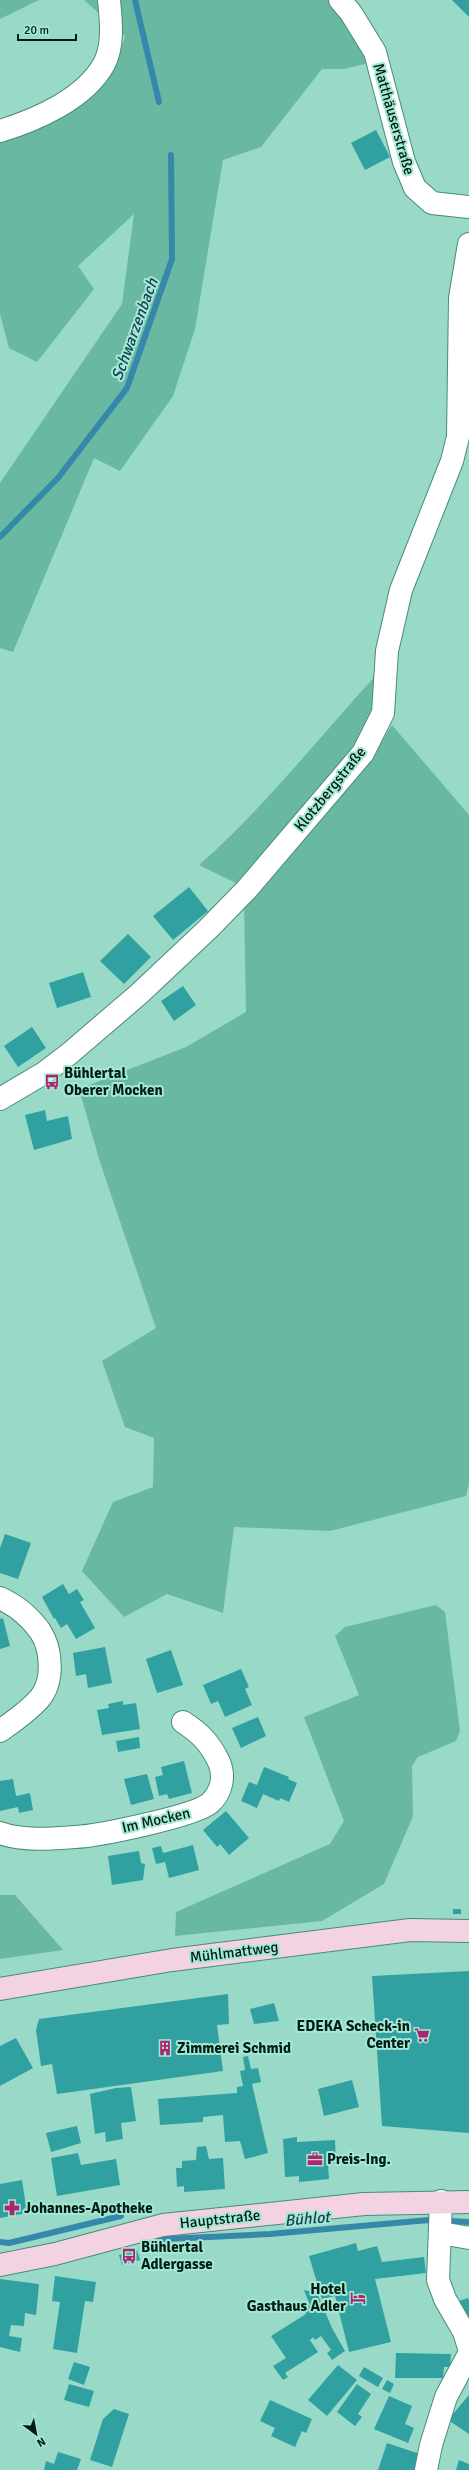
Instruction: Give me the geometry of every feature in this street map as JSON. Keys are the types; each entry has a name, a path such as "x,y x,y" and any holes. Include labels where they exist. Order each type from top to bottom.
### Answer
{"street":[{"path":"0,131 19,126 60,106 82,90 100,69 104,64 111,36 110,0"},
{"name":"Matthäuserstraße","path":"340,0 351,13 375,52 404,162 415,188 432,204 469,207"},
{"name":"Klotzbergstraße","path":"0,1099 44,1073 69,1054 139,994 208,929 247,889 363,753 383,713 387,650 401,590 458,438 465,363 460,298 469,244"},
{"path":"0,1598 14,1605 40,1631 47,1649 51,1674 41,1697 20,1717 0,1731"},
{"name":"Im Mocken","path":"0,1833 34,1838 77,1837 168,1819 199,1810 210,1802 221,1788 223,1771 212,1748 199,1732 183,1722"},
{"name":"Mühlmattweg","path":"0,1989 172,1960 403,1931 469,1931"},
{"name":"Hauptstraße","path":"0,2265 55,2254 163,2225 364,2204 441,2216 469,2202"},
{"path":"441,2216 469,2238"},
{"path":"441,2216 438,2280 445,2299 464,2332 469,2348"},
{"path":"426,2470 431,2445 446,2396 469,2354"}],"green space":[{"path":"0,0 39,0 0,19"},
{"path":"84,0 334,0 373,62 344,69 322,69 261,147 223,160 195,329 173,396 120,471 94,458 13,652 0,648 0,483 122,304 134,214 78,266 94,289 37,362 9,348 0,314 0,138 44,123 89,100 115,67 125,36"},
{"path":"379,672 371,719 356,747 240,885 199,865 270,795"},
{"path":"392,725 469,815 469,1483 466,1496 330,1531 234,1527 223,1613 167,1594 124,1617 82,1571 113,1502 153,1487 154,1438 125,1427 102,1361 156,1328 100,1162 79,1089 186,1047 246,1012 244,902 366,766"},
{"path":"436,1605 445,1612 460,1731 456,1741 418,1757 412,1766 413,1816 384,1884 322,1921 175,1936 176,1912 330,1844 344,1821 304,1717 359,1695 335,1636 345,1627"},
{"path":"0,1895 15,1895 63,1950 0,1959"}],"building":[{"path":"452,0 469,0 469,17"},
{"path":"376,130 390,157 365,170 351,143"},
{"path":"189,887 208,911 173,940 153,916"},
{"path":"128,934 151,957 124,984 100,961"},
{"path":"83,972 91,997 57,1008 49,983"},
{"path":"183,986 196,1005 174,1021 161,1001"},
{"path":"32,1027 46,1048 18,1067 4,1046"},
{"path":"45,1110 47,1121 68,1116 72,1139 34,1150 25,1115"},
{"path":"5,1534 31,1543 18,1579 0,1573 0,1548"},
{"path":"63,1584 69,1594 77,1589 84,1600 80,1602 95,1628 76,1639 67,1624 61,1628 55,1618 54,1619 42,1597"},
{"path":"3,1618 10,1646 0,1649 0,1619"},
{"path":"105,1647 112,1683 88,1688 86,1674 76,1676 73,1653"},
{"path":"171,1650 183,1685 157,1693 146,1659"},
{"path":"241,1669 249,1687 245,1689 252,1705 225,1717 218,1701 211,1704 203,1685"},
{"path":"123,1701 123,1705 136,1703 140,1729 102,1735 97,1710 109,1708 108,1704"},
{"path":"258,1717 266,1736 241,1748 232,1728"},
{"path":"139,1737 140,1748 118,1752 116,1741"},
{"path":"184,1761 192,1793 169,1799 167,1794 159,1796 155,1777 163,1775 161,1767"},
{"path":"264,1767 289,1777 288,1779 297,1783 289,1802 280,1798 279,1801 263,1794 257,1808 241,1801 249,1782 257,1785"},
{"path":"147,1774 154,1799 131,1805 124,1779"},
{"path":"13,1779 16,1796 30,1793 33,1810 19,1813 18,1807 0,1811 0,1781"},
{"path":"226,1811 249,1838 229,1855 220,1844 217,1847 203,1830"},
{"path":"193,1845 199,1870 169,1878 165,1862 156,1864 152,1848 161,1846 163,1853"},
{"path":"139,1851 141,1863 145,1864 143,1880 112,1885 108,1856"},
{"path":"453,1909 461,1909 461,1914 453,1914"},
{"name":"EDEKA Scheck-in Center","path":"469,1971 469,2133 382,2126 372,1976"},
{"name":"Zimmerei Schmid","path":"228,1994 229,2024 217,2025 223,2071 57,2094 52,2064 41,2066 36,2030 39,2019"},
{"path":"274,2003 279,2021 254,2024 250,2009"},
{"path":"16,2038 33,2068 0,2086 0,2046"},
{"path":"248,2056 251,2069 258,2068 261,2082 252,2084 268,2153 245,2159 240,2141 225,2142 223,2115 203,2117 203,2122 160,2125 158,2099 237,2093 237,2087 243,2086 240,2071 245,2070 243,2057"},
{"path":"352,2080 359,2107 324,2116 318,2089"},
{"path":"131,2087 136,2121 121,2123 123,2139 106,2142 105,2132 95,2134 90,2094 116,2088"},
{"path":"77,2126 81,2143 51,2152 46,2133"},
{"path":"297,2137 297,2142 335,2140 336,2163 328,2164 329,2179 299,2182 299,2176 285,2177 283,2139"},
{"path":"206,2146 209,2159 223,2158 225,2189 184,2192 184,2186 177,2187 176,2168 182,2168 182,2161 196,2160 197,2147"},
{"path":"78,2153 81,2165 116,2159 120,2185 57,2196 51,2158"},
{"path":"22,2180 27,2213 0,2218 0,2184"},
{"name":"Hotel Gasthaus Adler","path":"356,2243 358,2251 377,2246 382,2262 424,2257 426,2273 375,2279 391,2342 349,2352 335,2296 322,2299 309,2256"},
{"path":"137,2250 140,2260 122,2265 119,2255"},
{"path":"55,2276 96,2282 93,2302 85,2301 77,2353 53,2349 60,2302 52,2301"},
{"path":"0,2279 39,2284 36,2315 25,2313 24,2326 11,2325 9,2336 22,2338 20,2352 0,2347"},
{"path":"304,2290 317,2293 332,2328 345,2351 332,2360 327,2353 331,2350 321,2336 315,2340 313,2337 310,2340 318,2352 285,2373 288,2377 283,2380 273,2366 286,2358 271,2336 306,2314 303,2310 310,2305"},
{"path":"468,2298 469,2301 469,2323 456,2302"},
{"path":"396,2353 451,2354 450,2367 444,2367 443,2378 395,2378"},
{"path":"74,2362 90,2367 84,2385 68,2379"},
{"path":"338,2365 357,2380 327,2416 308,2400"},
{"path":"364,2367 383,2378 378,2387 359,2376"},
{"path":"387,2380 394,2384 390,2393 382,2389"},
{"path":"69,2384 94,2391 89,2407 64,2400"},
{"path":"357,2384 371,2394 358,2414 362,2417 355,2426 337,2412"},
{"path":"469,2395 469,2434 448,2420"},
{"path":"389,2396 412,2406 405,2424 414,2428 408,2443 374,2429"},
{"path":"270,2400 312,2419 306,2433 302,2431 295,2447 271,2436 275,2428 260,2421"},
{"path":"114,2409 129,2414 112,2467 90,2460 103,2419"},
{"path":"387,2443 423,2455 419,2470 378,2470"},
{"path":"58,2452 81,2459 77,2470 44,2470 46,2461 54,2464"},
{"path":"459,2460 469,2464 469,2470 456,2470"}],"waterway":[{"name":"Schwarzenbach","path":"135,0 159,102"},
{"name":"Schwarzenbach","path":"0,537 58,478 127,388 172,259 171,155"},
{"name":"Bühlot","path":"0,2242 9,2243 121,2216"},
{"name":"Bühlot","path":"146,2240 270,2234 429,2220 469,2222"}],"place":[{"name":"Bühlertal Oberer Mocken","path":"52,1082"},
{"name":"EDEKA Scheck-in Center","path":"422,2035"},
{"name":"Zimmerei Schmid","path":"165,2048"},
{"name":"Preis-Ing.","path":"315,2159"},
{"name":"Johannes-Apotheke","path":"12,2208"},
{"name":"Bühlertal Adlergasse","path":"129,2256"},
{"name":"Hotel Gasthaus Adler","path":"358,2298"}]}
